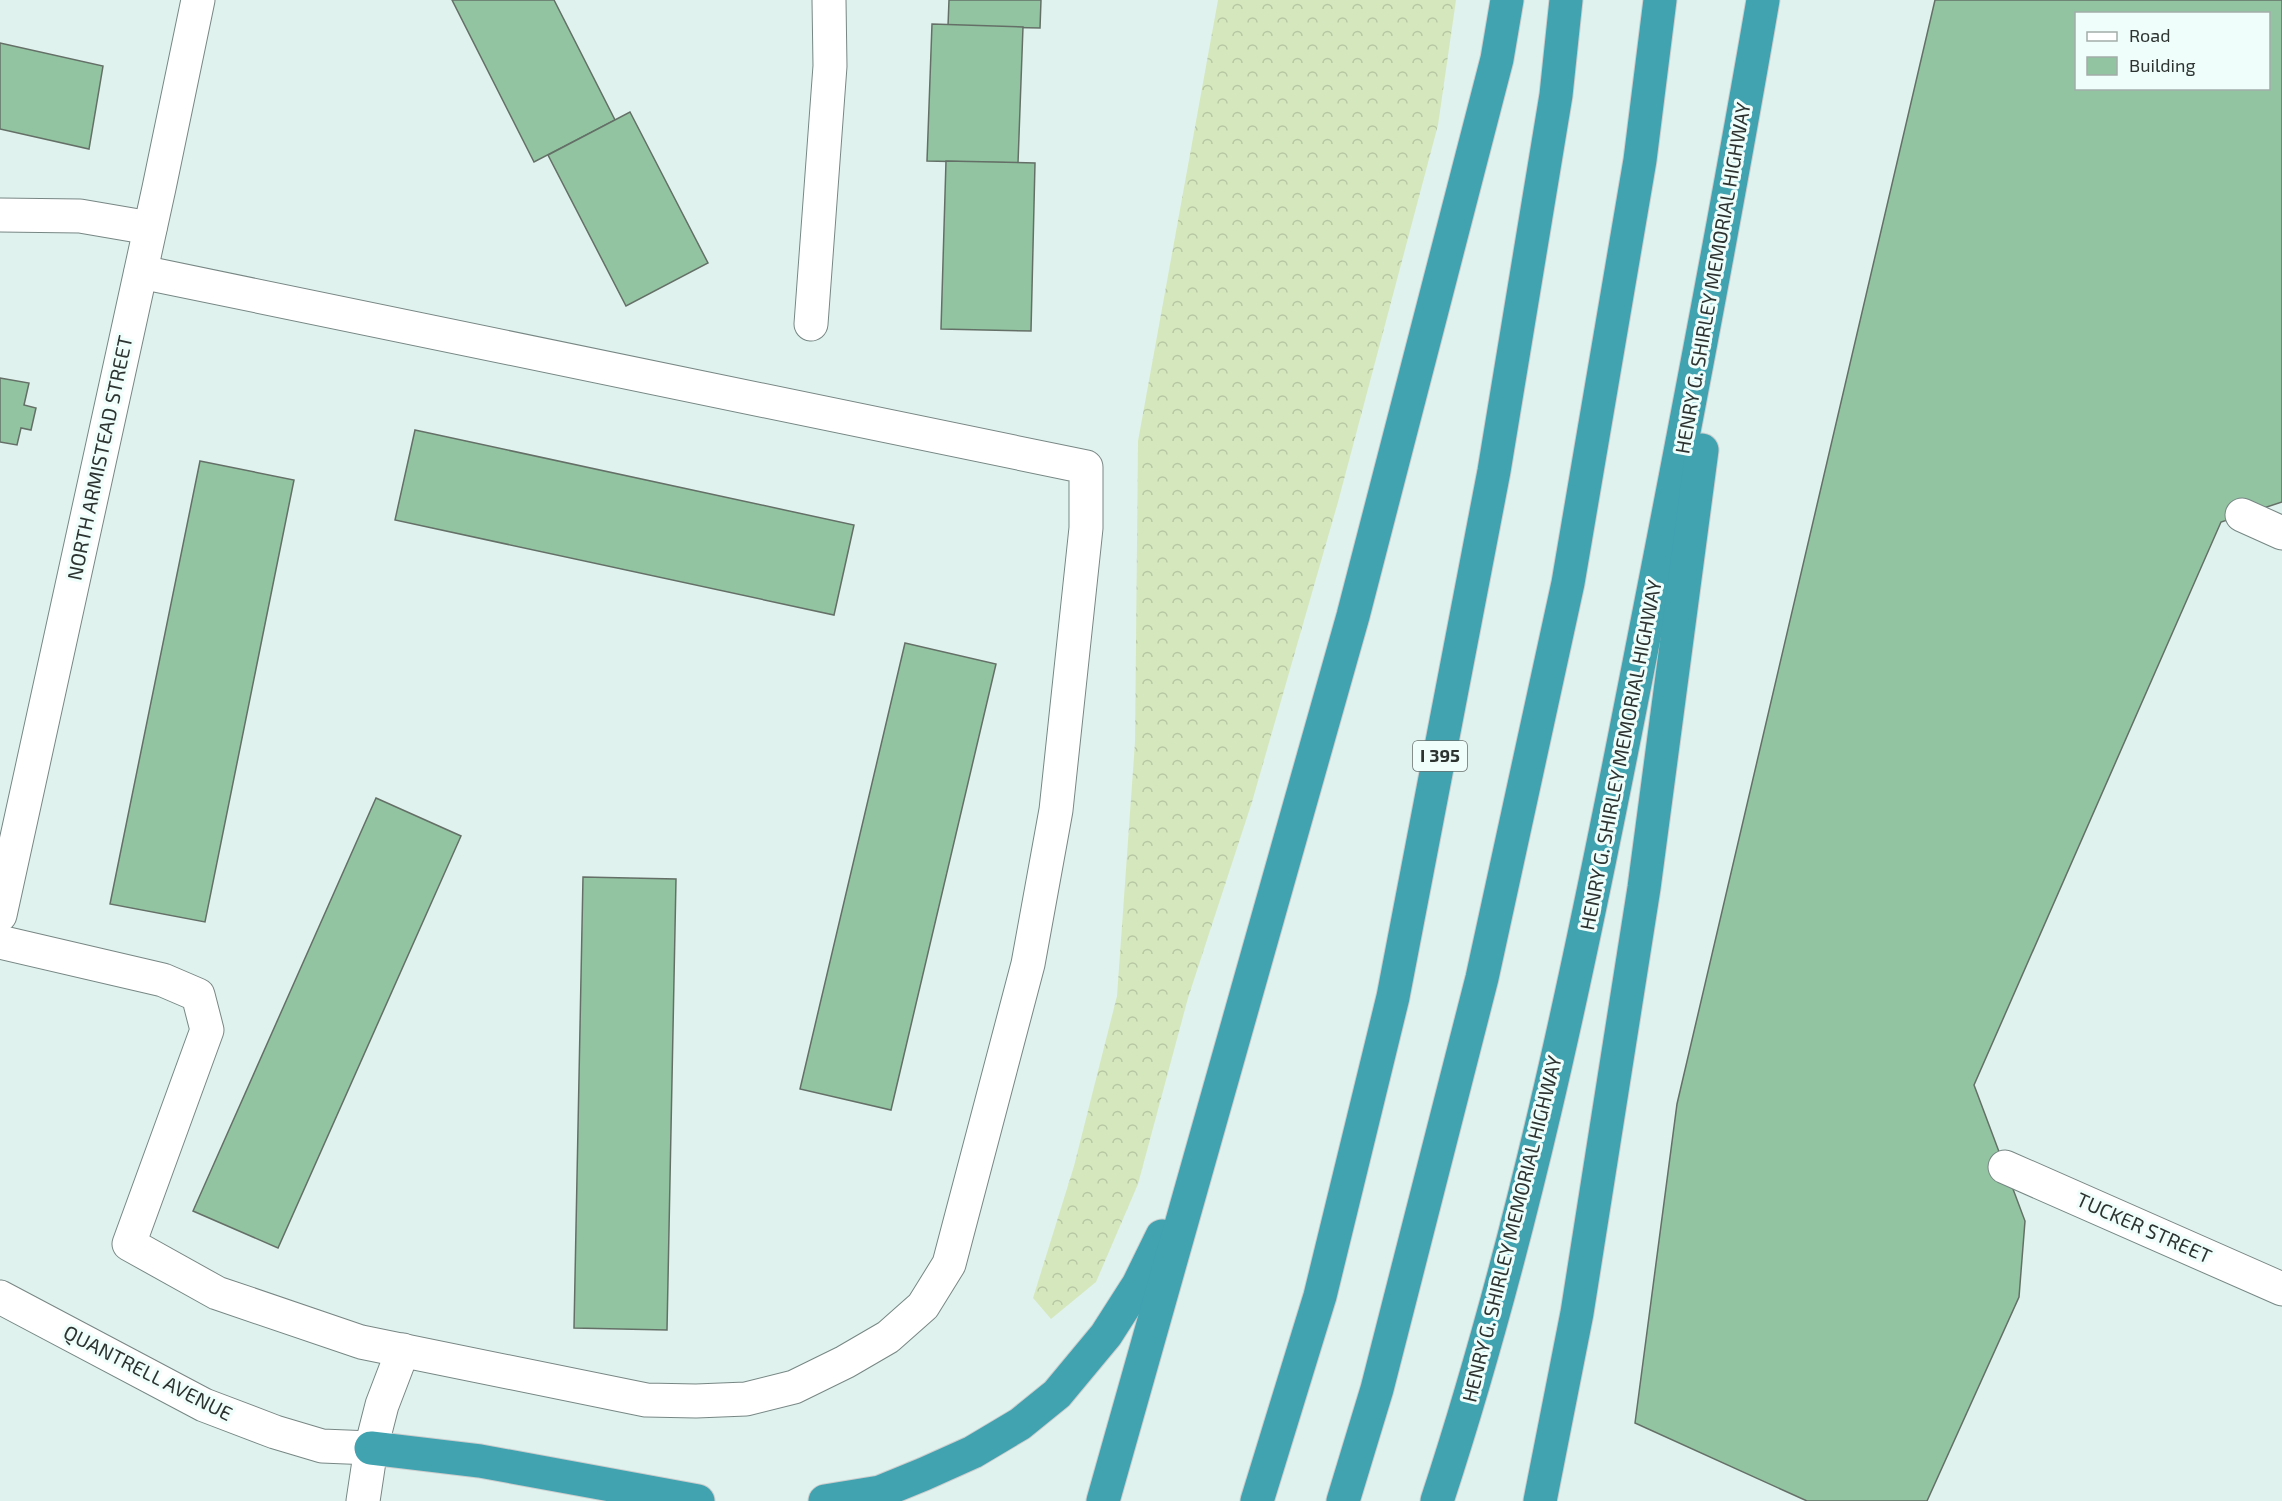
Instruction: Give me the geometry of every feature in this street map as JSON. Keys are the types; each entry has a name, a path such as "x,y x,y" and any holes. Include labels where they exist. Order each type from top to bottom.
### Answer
{"highway":[{"path":"1103,1501 1380,516 1497,59 1507,0"},
{"name":"I 395","path":"1257,1501 1320,1296 1394,997 1494,471 1556,95 1566,0"},
{"path":"1343,1501 1377,1389 1482,978 1568,583 1640,160 1660,0"},
{"path":"1539,1501 1577,1312 1644,888 1762,6"},
{"name":"HENRY G. SHIRLEY MEMORIAL HIGHWAY","path":"1437,1501 1462,1424 1526,1184 1588,919 1676,480 1762,6"},
{"path":"825,1501 880,1492 974,1452 1020,1424 1057,1394 1106,1335 1138,1285 1165,1231 1212,1112"},
{"path":"371,1448 480,1461 698,1501"}],"street":[{"name":"NORTH ARMISTEAD STREET","path":"0,915 141,272 198,0"},
{"path":"812,324 829,78 829,0"},
{"path":"0,215 80,216 150,228"},
{"path":"0,942 163,980 198,995 207,1030 129,1244 217,1293 361,1342 646,1400 696,1401 747,1398 794,1387 845,1362 888,1337 923,1306 949,1264 1028,964 1056,810 1086,528 1086,467 141,272"},
{"path":"2242,515 2282,533"},
{"name":"TUCKER STREET","path":"2005,1167 2282,1289"},
{"name":"QUANTRELL AVENUE","path":"0,1297 204,1405 230,1416 322,1446 371,1448"},
{"path":"363,1501 371,1448 382,1405 403,1350"}],"green space":[{"path":"1218,0 1456,0 1438,125 1338,502 1252,802 1188,998 1138,1184 1096,1282 1051,1319 1033,1298 1074,1166 1117,996 1135,742 1138,441"}],"building":[{"path":"452,0 554,0 615,120 534,162"},
{"path":"949,0 1041,0 1040,28 948,26"},
{"path":"1935,0 2282,0 2282,502 2221,522 1974,1085 2025,1221 2019,1297 1927,1501 1807,1501 1635,1423 1677,1104"},
{"path":"932,24 1023,27 1018,163 927,161"},
{"path":"0,43 103,66 89,149 0,129"},
{"path":"630,112 708,263 626,306 548,155"},
{"path":"946,161 1035,163 1031,331 941,329"},
{"path":"0,378 29,383 24,405 36,408 31,430 21,428 17,445 0,442"},
{"path":"415,430 854,525 834,615 395,520"},
{"path":"200,461 294,480 205,922 110,904"},
{"path":"905,643 996,664 891,1110 800,1089"},
{"path":"376,798 461,836 278,1248 193,1211"},
{"path":"583,877 676,879 667,1330 574,1328"}]}
